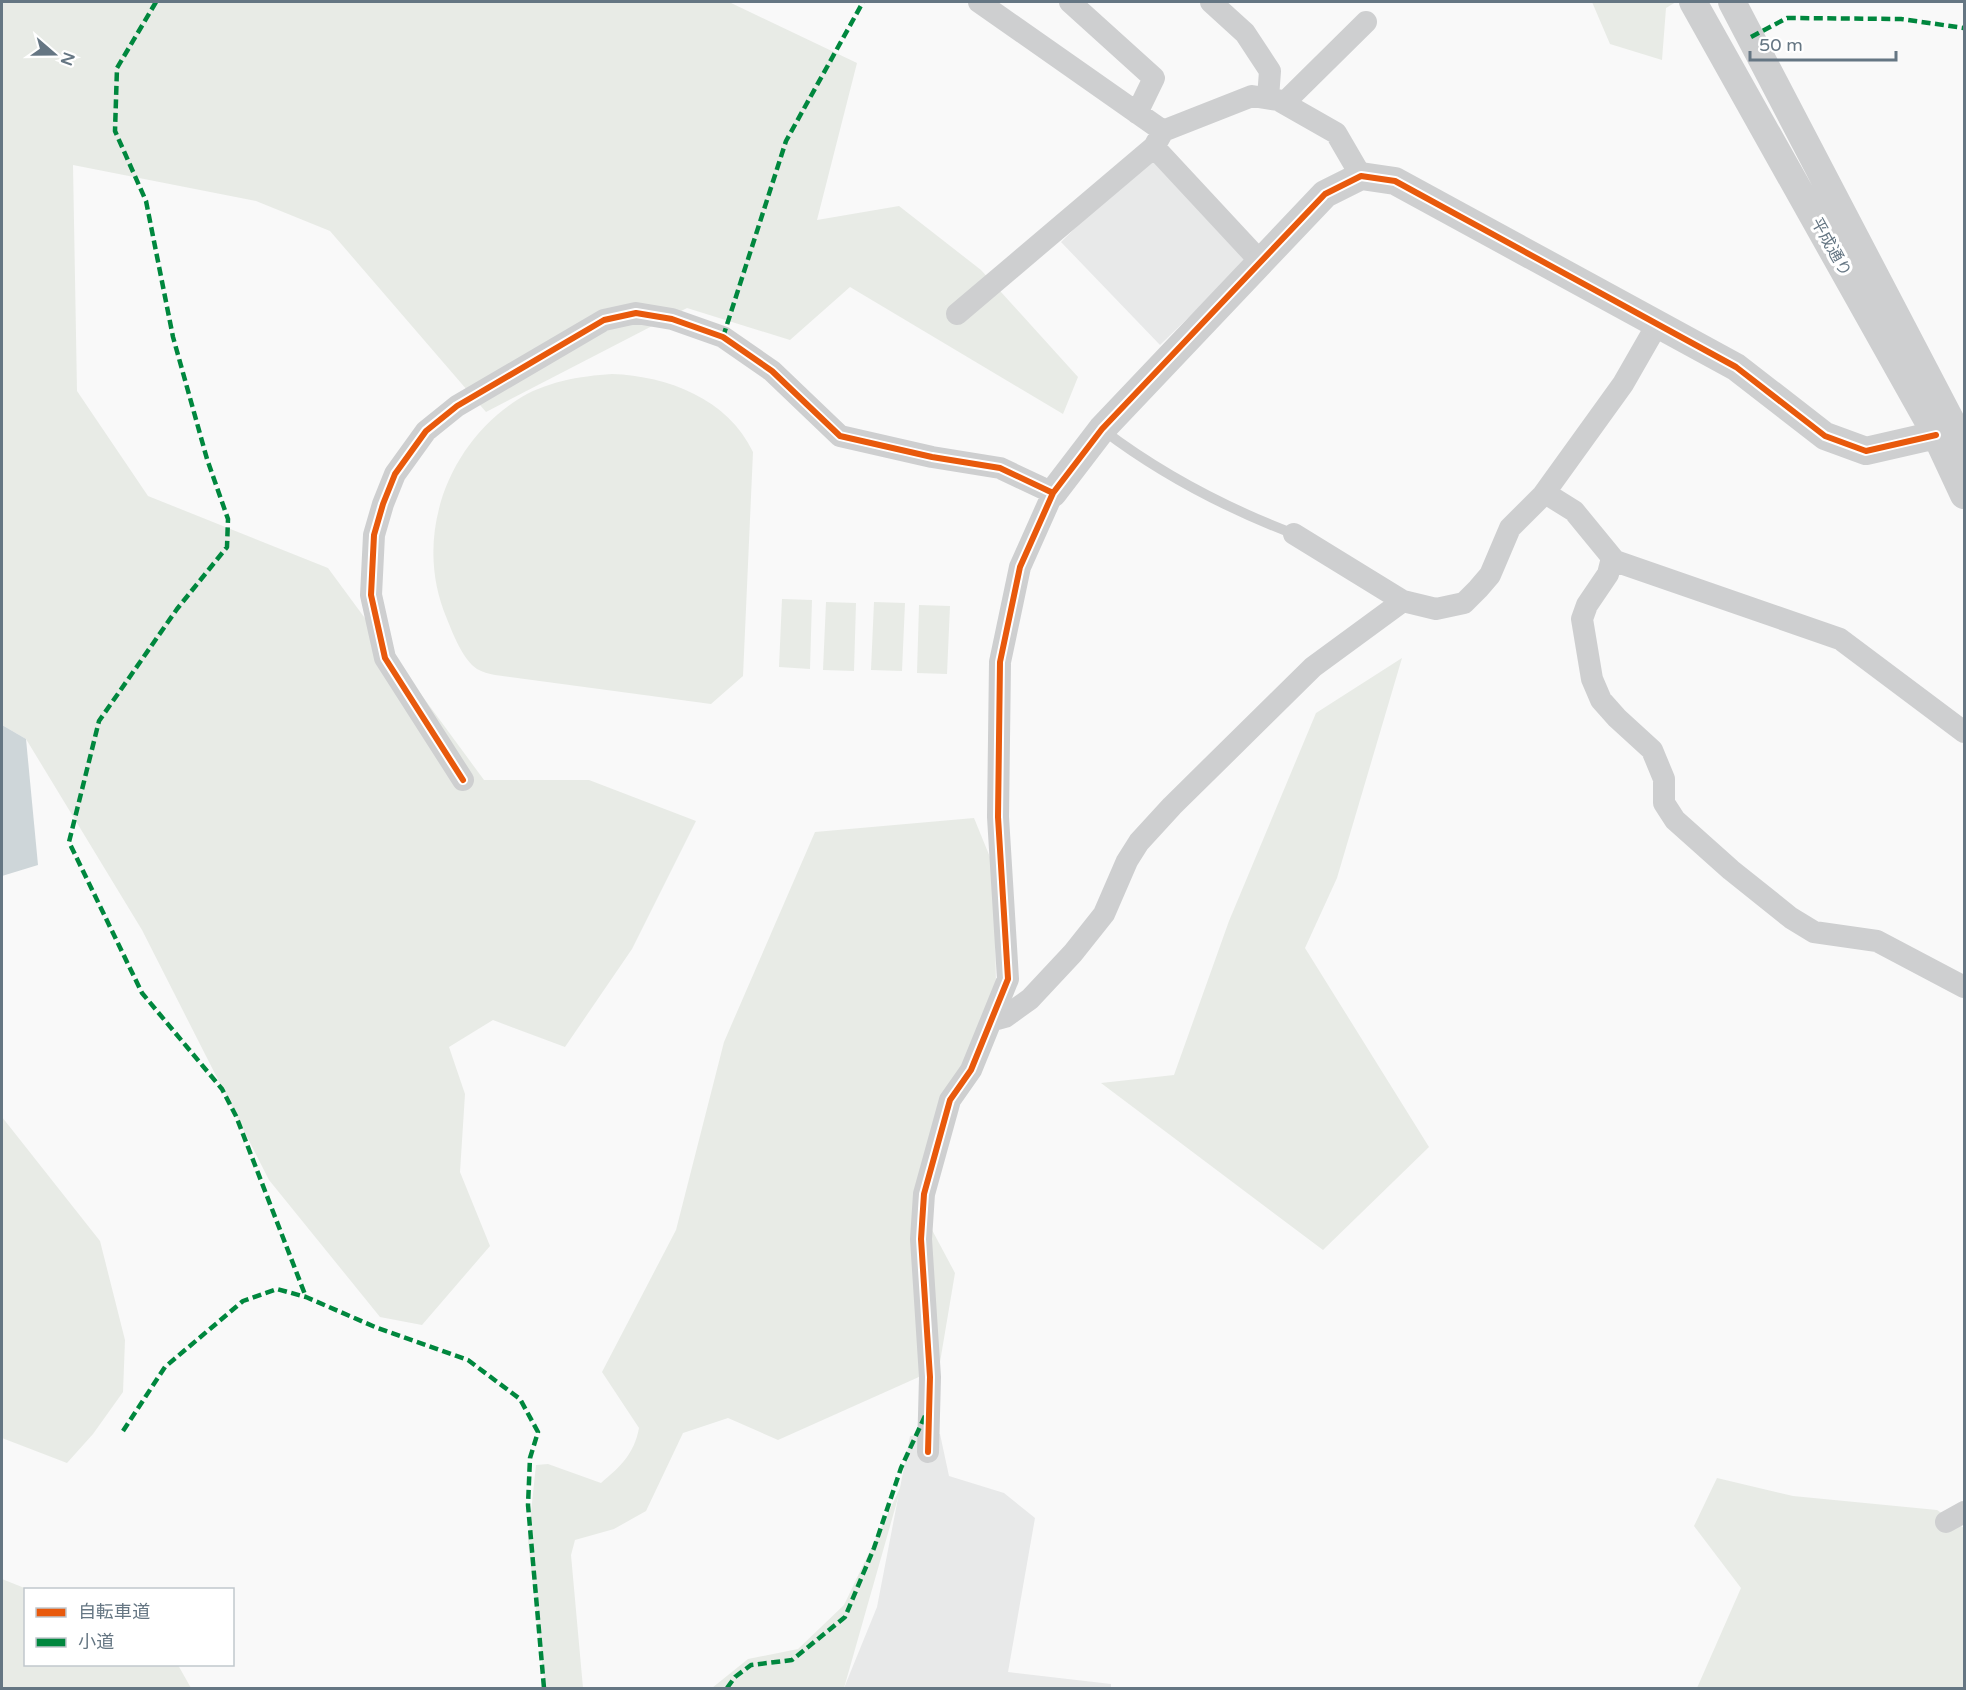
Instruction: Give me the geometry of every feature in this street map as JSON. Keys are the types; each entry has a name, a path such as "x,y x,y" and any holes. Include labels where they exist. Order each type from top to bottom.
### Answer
{"street":[{"path":"979,2 1137,113 1260,261"},
{"path":"1070,2 1154,78 1137,113"},
{"path":"1211,2 1245,33 1270,71 1276,101"},
{"name":"平成通り","path":"1693,2 1936,435 1965,495"},
{"name":"平成通り","path":"1732,2 1965,446"},
{"path":"1276,101 1366,22"},
{"path":"957,314 1158,139 1252,96 1276,101 1336,133 1361,176"},
{"path":"928,1452 930,1377 921,1239 924,1194 950,1100 971,1070 994,1020 1008,979 998,817 1000,662 1020,567 1053,493 1102,429 1325,194 1361,176 1395,181 1736,367 1825,436 1866,451 1936,435"},
{"path":"463,780 385,658 371,595 374,536 383,504 395,474 426,431 457,406 604,320 636,313 672,319 723,337 772,371 840,436 932,457 1000,468 1053,493"},
{"path":"1294,534 1403,601 1436,609 1464,603 1490,575 1510,528 1543,495 1623,384 1658,323"},
{"path":"1543,495 1550,496 1574,511 1612,558 1840,639 1965,732"},
{"path":"1612,558 1608,574 1587,605 1582,619 1592,679 1600,700 1652,750 1664,779 1664,803 1676,820 1731,870 1791,918 1814,932 1877,941 1965,987"},
{"path":"994,1020 1005,1017 1030,999 1073,953 1104,914 1127,861 1139,842 1173,806 1313,667 1403,601"}],"lane":[{"path":"1102,429 1128,449 1235,512 1294,534"}],"shaded area":[{"path":"2,2 729,2 857,63 817,220 899,206 981,270 1078,377 1063,414 850,287 790,340 687,308 486,412 330,231 256,201 73,165 77,391 148,496 328,568 484,780 589,780 696,821 632,949 565,1047 493,1020 449,1047 465,1094 460,1172 490,1246 422,1325 380,1317 269,1180 142,930 26,739 2,725"},
{"path":"1592,2 1676,2 1666,8 1662,60 1610,44"},
{"path":"1153,152 1253,255 1160,345 1061,242"},
{"path":"612,374 654,380 694,394 728,418 742,434 753,452 743,676 711,704 495,675 481,671 467,660 459,646 437,589 433,558 435,527 442,498 454,469 471,443 492,420 528,394 550,384 587,376"},
{"path":"782,599 812,600 810,669 779,667"},
{"path":"826,602 856,603 854,671 823,670"},
{"path":"874,602 905,603 902,671 871,670"},
{"path":"919,605 950,606 947,674 917,673"},
{"path":"1402,658 1337,878 1305,948 1429,1147 1323,1250 1101,1083 1174,1075 1229,921 1316,713"},
{"path":"2,725 26,739 38,865 2,876"},
{"path":"974,818 994,867 996,986 915,1198 955,1273 939,1368 778,1440 728,1418 683,1433 646,1511 614,1529 575,1540 571,1555 583,1688 545,1688 528,1541 536,1465 548,1464 601,1483 620,1465 634,1445 639,1428 602,1372 676,1230 724,1042 815,832"},
{"path":"2,1117 100,1241 125,1340 123,1392 93,1434 67,1463 2,1438"},
{"path":"940,1434 949,1476 1004,1493 1035,1518 1008,1672 1111,1684 1111,1688 844,1688 877,1607 910,1436"},
{"path":"1717,1478 1793,1496 1937,1510 1964,1528 1964,1688 1697,1688 1741,1588 1694,1526"},
{"path":"902,1484 844,1688 712,1688 748,1659 798,1649 844,1605"},
{"path":"2,1579 24,1588 24,1666 179,1666 191,1688 2,1688"}],"marked path":[{"path":"156,2 117,68 115,131 146,201 173,337 207,459 228,519 227,547 177,609 99,721 69,842 142,993 222,1089 236,1116 306,1297"},
{"path":"723,337 786,141 863,2"},
{"path":"1751,37 1787,18 1901,19 1964,28"},
{"path":"123,1431 165,1367 243,1301 277,1289 306,1297 375,1327 468,1360 520,1399 538,1432 530,1458 528,1505 544,1688"},
{"path":"727,1688 735,1677 751,1665 792,1660 845,1617 874,1548 901,1468 925,1416"}],"cycle path":[{"path":"928,1452 930,1377 921,1239 924,1194 950,1100 971,1070 1008,979 998,817 1000,662 1020,567 1053,493 1102,429 1325,194 1361,176 1395,181 1736,367 1825,436 1866,451 1936,435"},
{"path":"463,780 385,658 371,595 374,535 383,504 395,474 426,431 457,406 604,320 636,313 672,319 723,337 772,371 840,436 932,457 1000,468 1053,493"}]}
